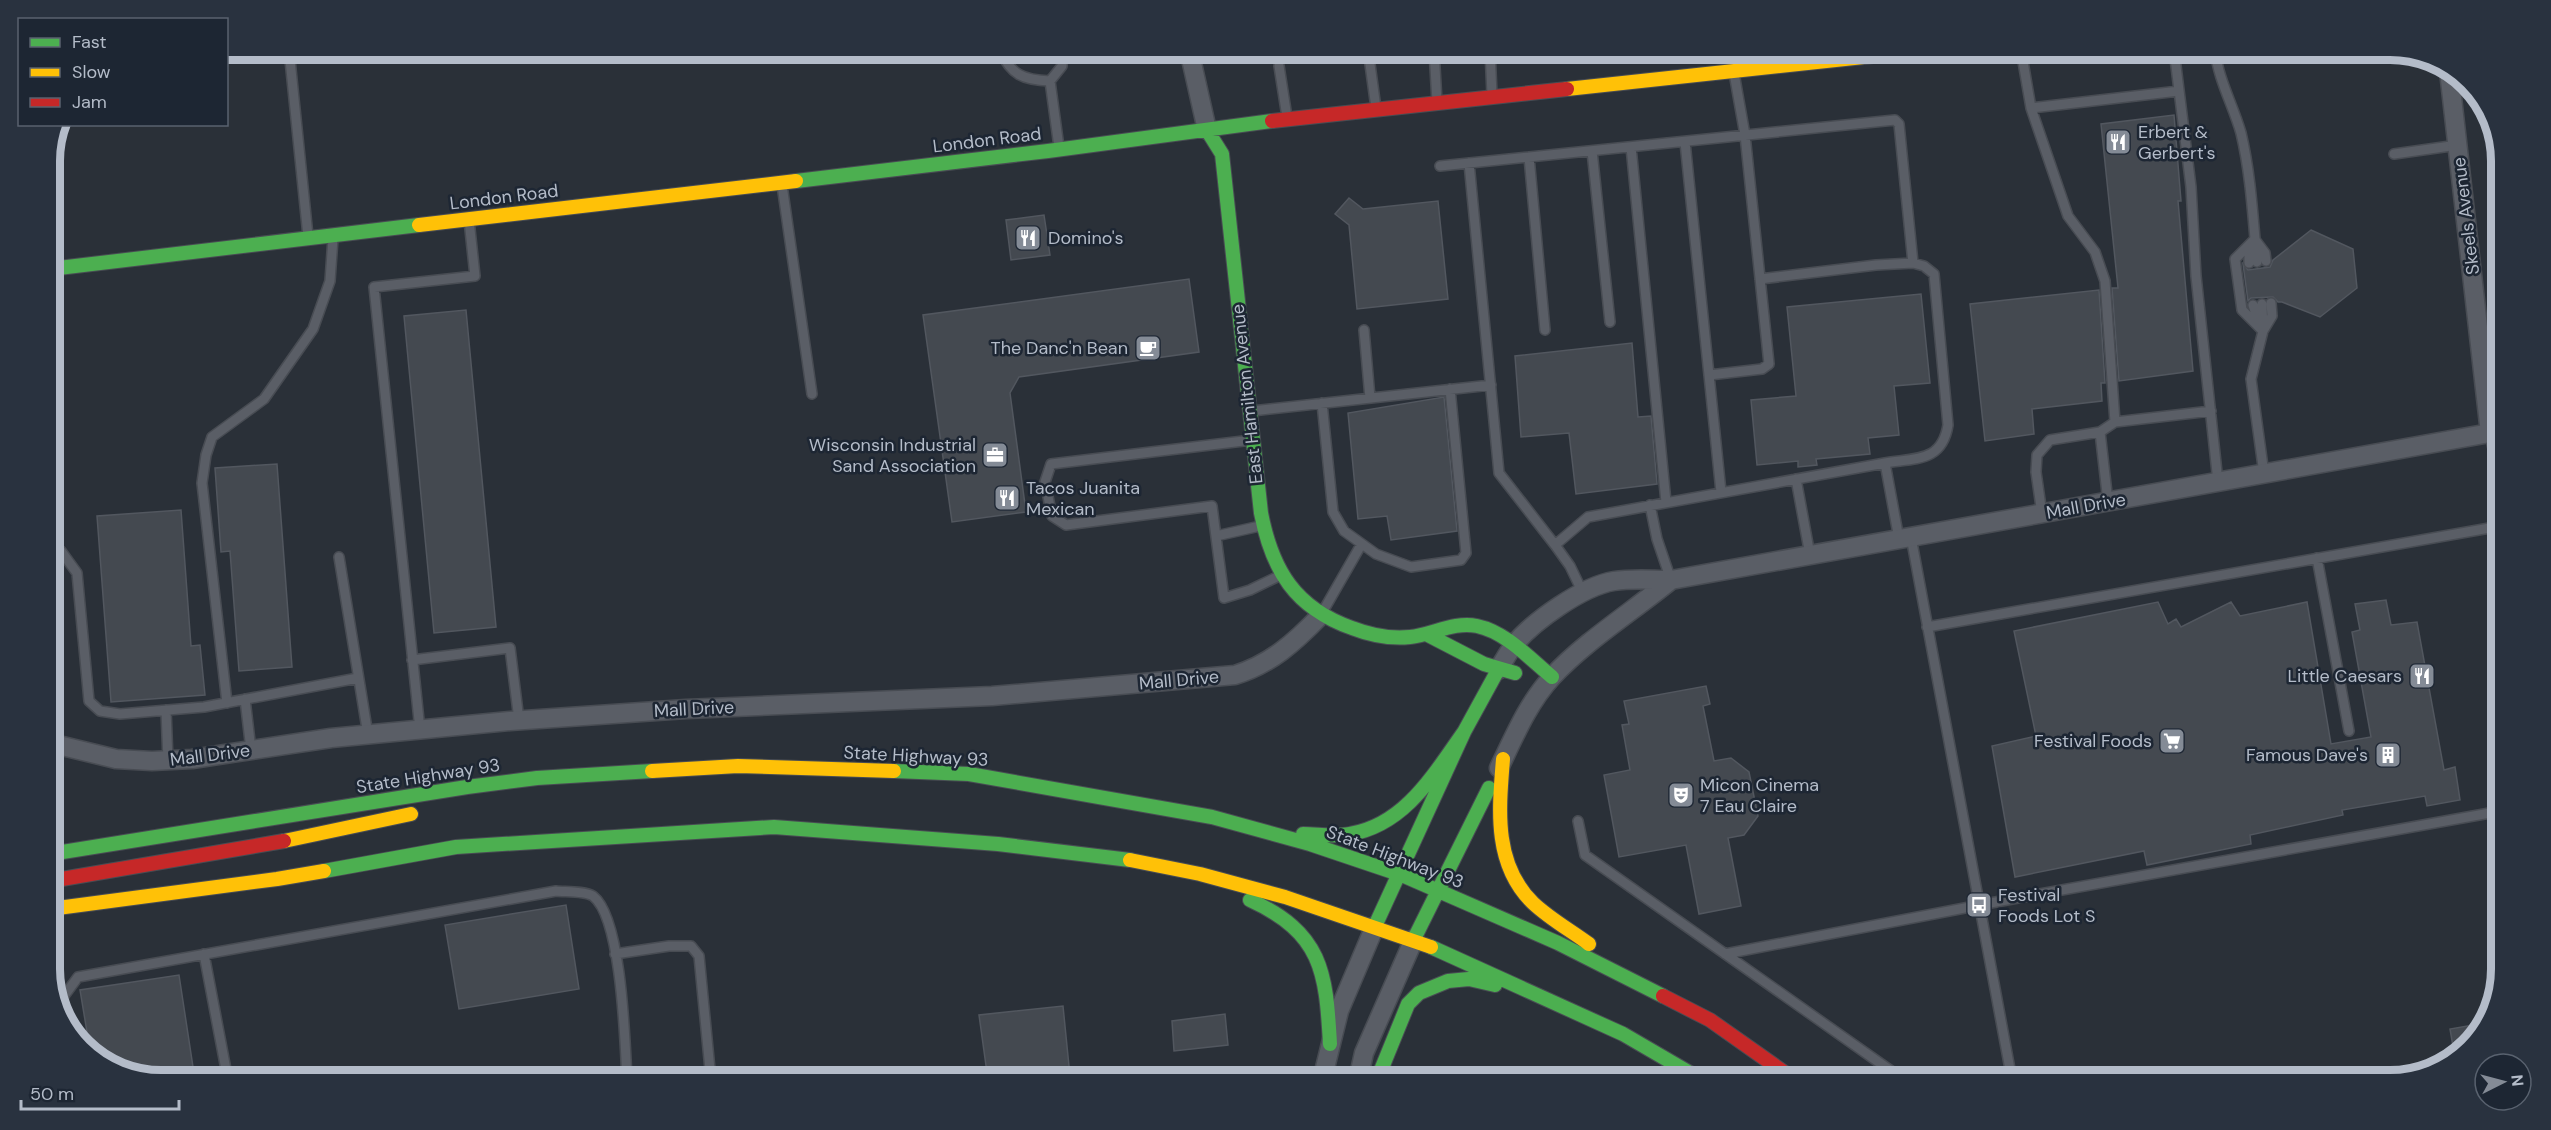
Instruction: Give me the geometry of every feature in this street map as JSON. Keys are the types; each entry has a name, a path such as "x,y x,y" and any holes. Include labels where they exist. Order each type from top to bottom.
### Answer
{"main road":[{"name":"London Road","path":"60,268 1059,150 1287,119 1824,60"},
{"name":"East Hamilton Avenue","path":"1207,130 1222,154 1262,525 1271,554 1281,574 1299,598 1321,615 1346,626 1382,636 1401,638 1428,635 1462,625 1473,625 1488,629 1551,677"},
{"path":"1428,635 1498,669 1551,677"},
{"path":"1375,926 1402,875 1464,732 1498,669"},
{"path":"1270,833 1348,834 1363,831 1394,818 1417,798 1464,732"},
{"path":"1503,759 1500,833 1505,864 1514,880 1528,898 1644,985"},
{"name":"State Highway 93","path":"60,852 467,787 537,778 738,766 969,774 1212,817 1402,875 1558,943 1644,985 1710,1020 1781,1070"},
{"path":"450,803 537,778"},
{"path":"1414,939 1489,788"},
{"path":"60,879 267,845 428,810"},
{"path":"60,908 277,879 456,847 774,827 998,844 1100,855 1200,874 1285,897 1375,926 1414,939 1550,999 1623,1034 1685,1070"},
{"path":"1200,874 1282,917 1305,938 1321,966 1330,1044"},
{"path":"1381,1070 1408,1004 1419,993 1433,986 1468,979 1550,999"}],"street":[{"name":"East Hamilton Avenue","path":"1191,60 1207,130"},
{"name":"Skeels Avenue","path":"2450,80 2491,394"},
{"name":"Mall Drive","path":"1498,669 1513,647 1540,622 1583,593 1613,581 1671,580 2491,433"},
{"name":"Mall Drive","path":"1551,677 1671,580"},
{"name":"Mall Drive","path":"60,745 116,759 168,761 368,735 519,720 686,709 992,696 1235,675 1256,669 1276,656 1299,638 1321,615"},
{"path":"1489,788 1525,715 1551,677"},
{"path":"1324,1070 1340,1011 1375,926"},
{"path":"1361,1070 1365,1053 1414,939"}],"lane":[{"path":"290,60 308,238"},
{"path":"1005,60 1015,73 1031,80 1050,81"},
{"path":"1059,150 1050,81 1062,66 1063,60"},
{"path":"1369,60 1376,109"},
{"path":"1435,60 1437,102"},
{"path":"1490,60 1492,97"},
{"path":"2023,60 2031,108 2068,216 2095,252 2105,281 2115,422"},
{"path":"2175,60 2191,187 2196,276 2218,482"},
{"path":"2217,60 2241,133 2258,262"},
{"path":"1279,66 1287,119"},
{"path":"1709,375 1762,369 1768,364 1745,135 1734,70"},
{"path":"2031,108 2180,91"},
{"path":"1440,166 1895,120 1899,124 1913,263"},
{"path":"1685,142 1721,492"},
{"path":"2394,154 2458,145"},
{"path":"1631,147 1666,502"},
{"path":"1592,151 1610,322"},
{"path":"1529,157 1545,330"},
{"path":"1469,163 1499,473 1570,566 1583,593"},
{"path":"782,183 812,394"},
{"path":"420,730 374,287 475,276 469,219"},
{"path":"226,703 202,483 206,455 212,437 264,399 313,329 330,281 333,236"},
{"path":"2255,239 2235,260 2242,310 2263,331"},
{"path":"1555,545 1588,517 1930,455 1945,441 1948,425 1934,274 1924,266 1913,263 1760,279"},
{"path":"2263,331 2272,316 2262,304 2263,331 2251,379 2264,474"},
{"path":"1364,330 1370,398"},
{"path":"1249,411 1491,385"},
{"path":"1322,403 1333,512 1344,531 1360,545 1376,554 1411,567 1461,560 1466,553 1450,389"},
{"path":"2042,514 2036,472 2037,455 2050,440 2100,432 2115,422 2211,411"},
{"path":"2100,432 2108,502"},
{"path":"1252,440 1051,464 1046,482 1052,516 1066,525 1212,506 1224,598 1250,590 1281,574"},
{"path":"1885,463 1927,627 2010,1070"},
{"path":"1796,479 1810,555"},
{"path":"1650,505 1657,539 1671,580"},
{"path":"1216,536 1262,525"},
{"path":"1927,627 2491,528"},
{"path":"1321,615 1360,545"},
{"path":"60,551 77,573 89,701 100,711 120,714 226,703 358,678"},
{"path":"339,557 368,735"},
{"path":"2317,558 2349,731"},
{"path":"412,660 510,648 519,720"},
{"path":"246,699 251,750"},
{"path":"166,710 168,761"},
{"path":"1725,954 1979,905 2491,813"},
{"path":"1578,821 1585,855 1890,1070"},
{"path":"64,996 78,977 556,891 591,895 604,908 622,982 626,1070"},
{"path":"615,954 669,946 691,946 699,956 710,1070"},
{"path":"204,954 226,1070"}],"building":[{"path":"2174,115 2181,201 2178,201 2193,371 2119,381 2112,288 2118,288 2101,124"},
{"path":"1349,198 1363,209 1438,201 1448,299 1357,309 1349,225 1335,214"},
{"name":"Domino's","path":"1044,215 1050,255 1011,260 1006,220"},
{"path":"2311,230 2353,249 2357,288 2320,317 2278,302 2273,297 2251,298 2248,301 2243,264 2248,270 2270,267 2273,260"},
{"path":"1189,279 1199,352 1019,377 1010,393 1026,512 952,522 923,315"},
{"path":"2099,290 2105,383 2101,383 2102,401 2032,409 2034,434 1985,441 1970,304"},
{"path":"1921,294 1930,383 1894,386 1899,435 1868,438 1870,454 1816,459 1817,465 1798,467 1798,461 1757,465 1751,400 1796,396 1787,307"},
{"path":"466,310 496,627 434,633 404,316"},
{"path":"1632,343 1638,417 1651,416 1657,484 1576,494 1569,433 1521,437 1515,356"},
{"path":"1444,397 1457,531 1391,540 1387,516 1358,519 1348,413"},
{"path":"277,464 292,667 239,671 230,551 221,552 215,468"},
{"path":"181,510 191,646 200,645 205,695 111,702 97,516"},
{"name":"Festival Foods","path":"2386,600 2391,625 2417,622 2444,770 2455,767 2460,800 2427,806 2425,796 2342,810 2343,815 2250,835 2251,844 2147,865 2144,851 2015,877 1992,746 2036,736 2014,631 2158,602 2168,624 2176,619 2181,627 2231,602 2240,616 2307,602 2331,744 2371,737 2352,632 2360,630 2355,604"},
{"name":"Micon Cinema 7 Eau Claire","path":"1706,686 1710,704 1703,706 1714,761 1731,758 1749,772 1758,816 1744,835 1728,838 1741,906 1699,914 1686,845 1619,857 1604,775 1630,770 1622,725 1629,724 1624,701"},
{"path":"566,905 579,989 459,1009 445,925"},
{"path":"179,975 193,1070 141,1068 122,1062 100,1049 88,1038 80,990"},
{"path":"1063,1006 1069,1070 987,1070 979,1015"},
{"path":"1225,1014 1228,1045 1174,1051 1172,1021"},
{"path":"2474,1025 2453,1048 2450,1029"}],"traffic: fast":[{"path":"796,181 1272,121"},
{"path":"1207,130 1222,154 1261,513 1272,552 1289,584 1315,610 1332,620 1366,633 1403,637 1418,636 1460,625 1488,629 1508,640 1552,677"},
{"path":"60,268 419,225"},
{"path":"1428,635 1484,664 1515,673"},
{"path":"1375,926 1464,732 1498,670"},
{"path":"1303,834 1350,834 1369,829 1387,820 1416,795 1464,732"},
{"path":"60,852 467,787 537,778 652,771"},
{"path":"894,771 969,774 1212,817 1310,844 1402,875 1558,943 1663,996"},
{"path":"1414,939 1489,788"},
{"path":"324,871 456,847 774,827 998,844 1130,860"},
{"path":"1250,900 1292,926 1306,941 1316,957 1326,995 1330,1044"},
{"path":"1431,947 1623,1034 1685,1070"},
{"path":"1381,1070 1408,1004 1419,993 1448,981 1469,979 1495,985"}],"traffic: slow":[{"path":"1567,89 1836,60"},
{"path":"419,225 796,181"},
{"path":"1503,759 1500,816 1505,853 1511,871 1520,888 1533,903 1589,944"},
{"path":"652,771 738,766 894,771"},
{"path":"284,841 411,814"},
{"path":"1130,860 1200,874 1285,897 1431,947"},
{"path":"60,908 324,871"}],"traffic: jam":[{"path":"1272,121 1567,89"},
{"path":"60,879 284,841"},
{"path":"1663,996 1710,1020 1781,1070"}],"place":[{"name":"Erbert & Gerbert's","path":"2118,142"},
{"name":"Domino's","path":"1028,238"},
{"name":"The Danc'n Bean","path":"1148,348"},
{"name":"Wisconsin Industrial Sand Association","path":"995,455"},
{"name":"Tacos Juanita Mexican","path":"1007,498"},
{"name":"Little Caesars","path":"2422,676"},
{"name":"Festival Foods","path":"2172,741"},
{"name":"Famous Dave's","path":"2388,755"},
{"name":"Micon Cinema 7 Eau Claire","path":"1681,795"},
{"name":"Festival Foods Lot S","path":"1979,905"}]}
